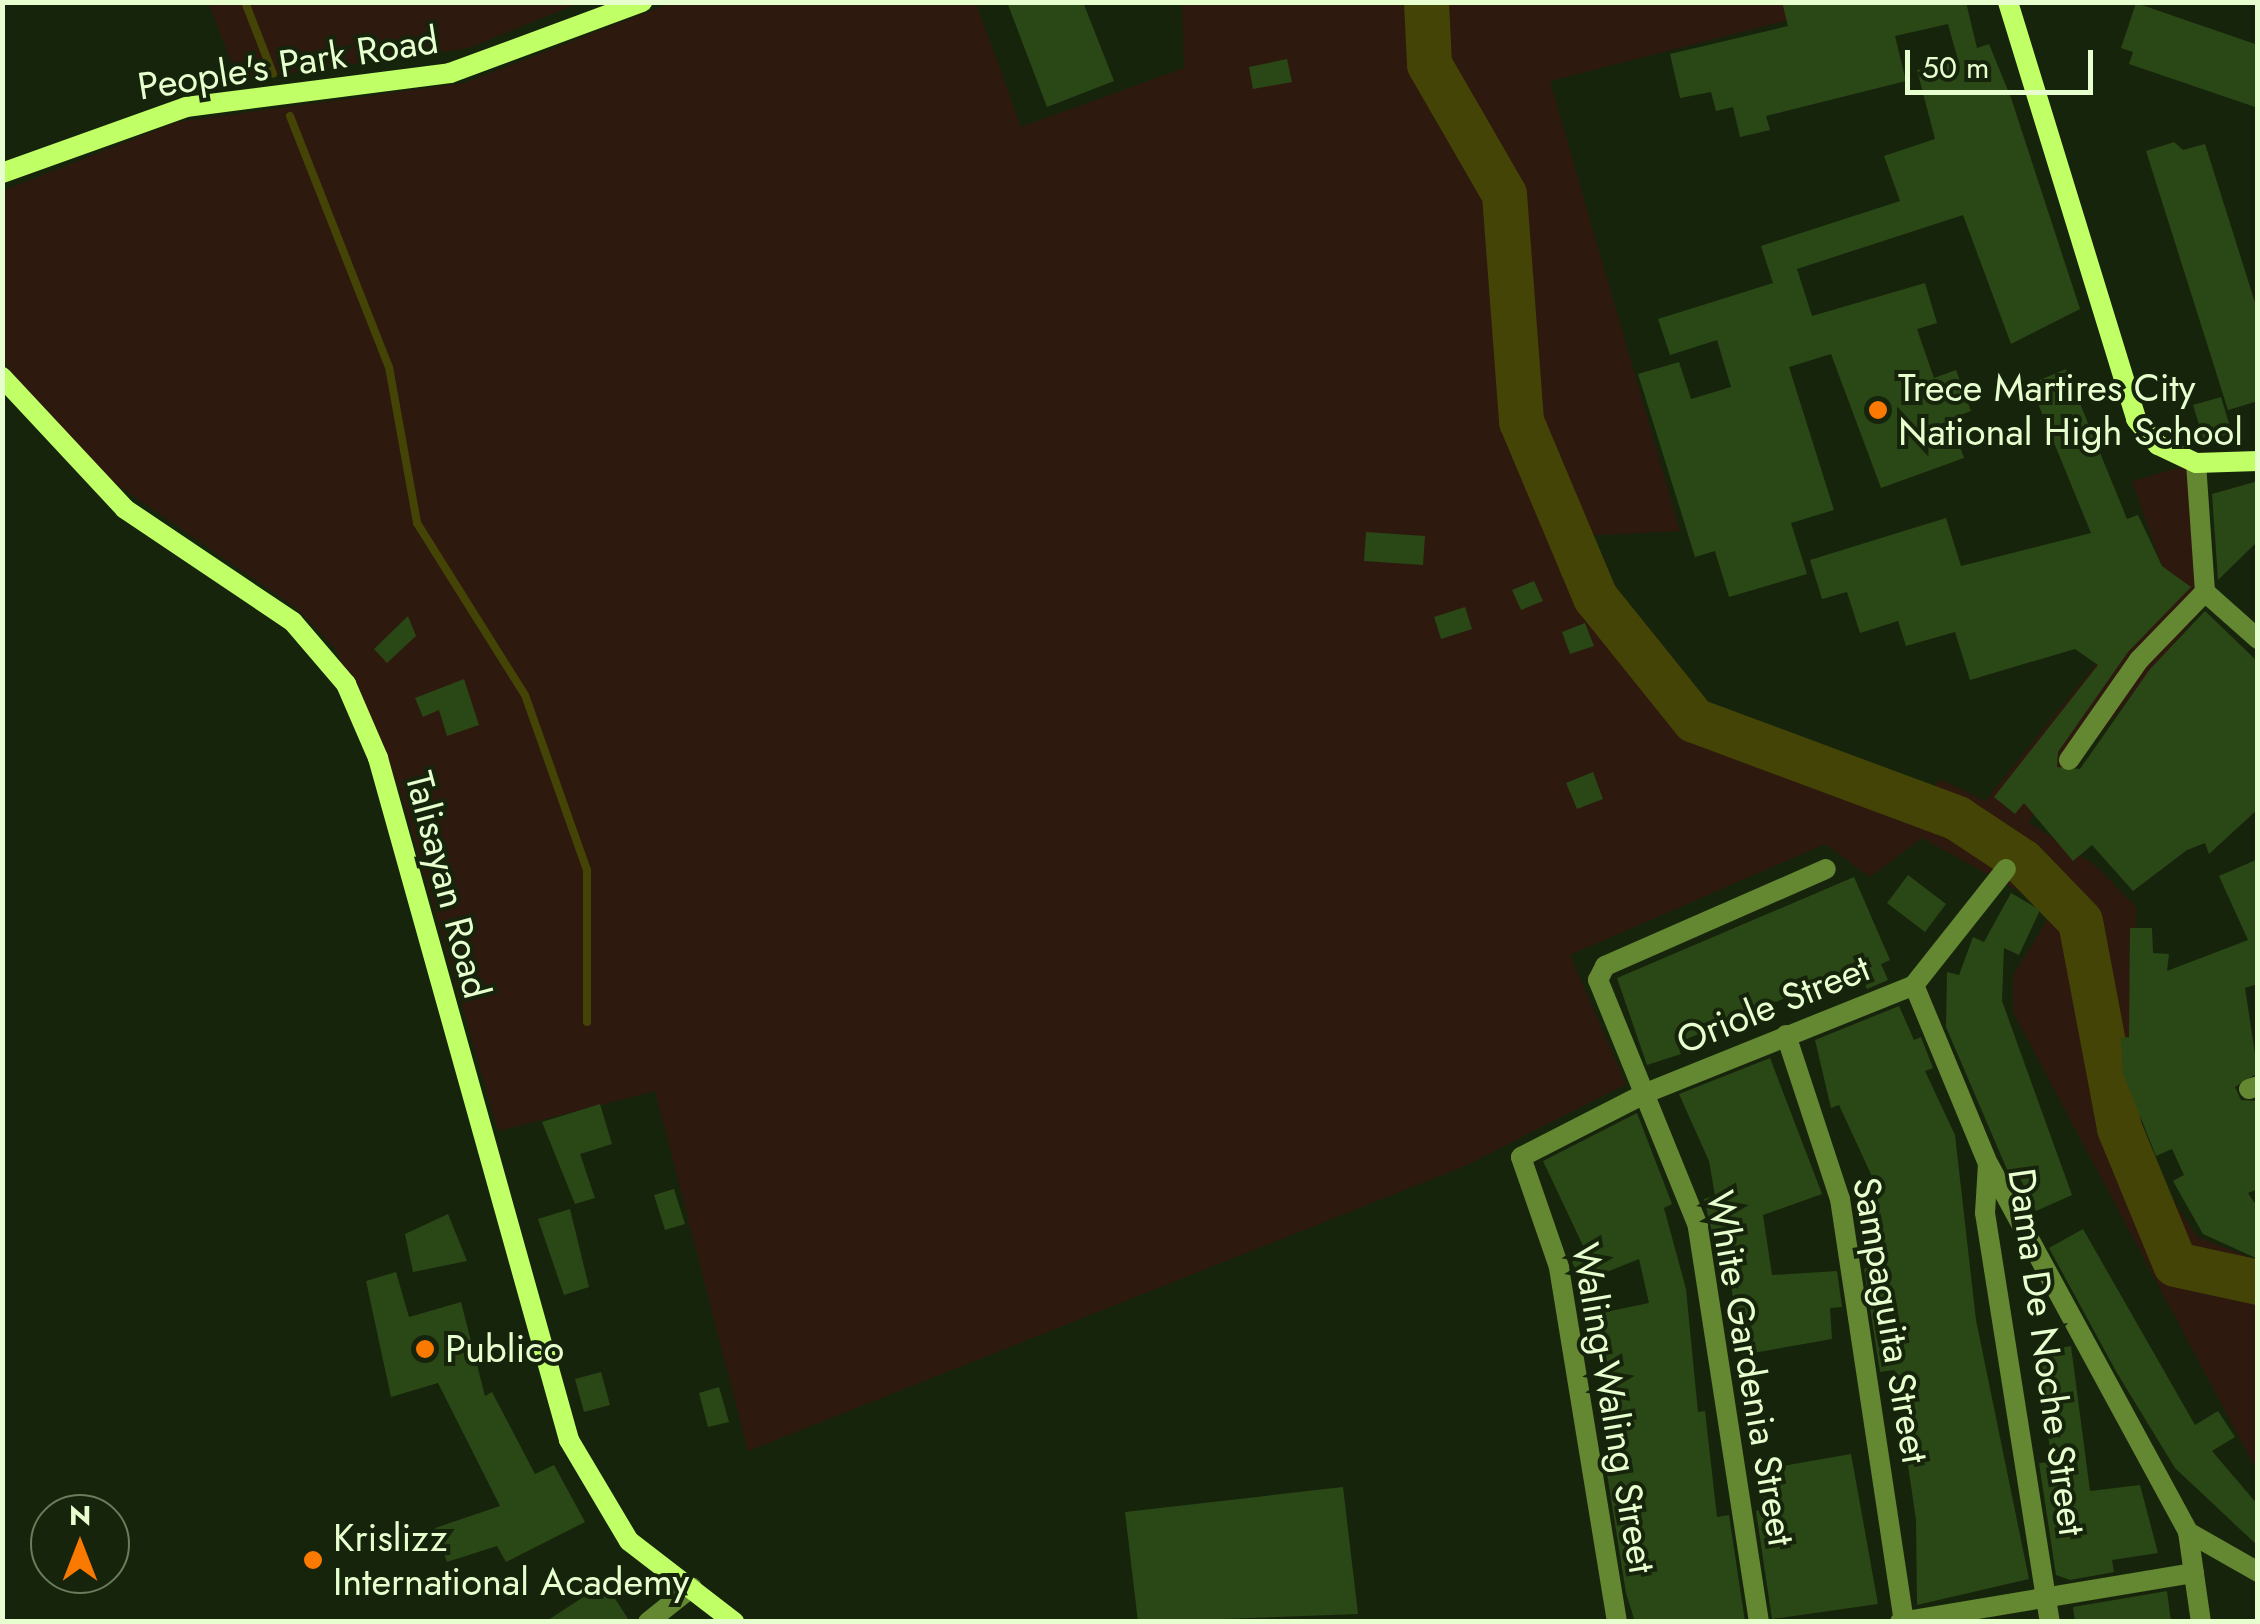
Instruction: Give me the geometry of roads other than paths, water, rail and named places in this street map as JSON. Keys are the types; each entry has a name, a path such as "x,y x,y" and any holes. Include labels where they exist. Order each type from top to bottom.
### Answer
{"main road":[{"name":"People's Park Road","path":"2,173 186,107 463,70 642,2"},
{"path":"2008,2 2132,412 2158,445 2196,463 2258,461"},
{"name":"Talisayan Road","path":"2,378 124,509 293,622 346,684 378,758 568,1440 628,1540 692,1587"},
{"path":"692,1587 734,1622"}],"street":[{"path":"2196,463 2204,592 2258,639"},
{"path":"2069,760 2139,660 2204,592"},
{"name":"White Gardenia Street","path":"1759,1622 1698,1226 1598,982 1605,966 1826,869"},
{"name":"Oriole Street","path":"1525,1153 1646,1093 1914,985 2006,869"},
{"name":"Dama De Noche Street","path":"1914,985 1988,1164 1985,1213 2050,1622"},
{"name":"Sampaguita Street","path":"1786,1035 1840,1199 1903,1621"},
{"name":"Waling-Waling Street","path":"1525,1153 1559,1267 1617,1622"},
{"path":"1988,1164 2188,1532 2201,1622"},
{"path":"2188,1532 2258,1572"},
{"path":"1903,1621 2194,1573"},
{"path":"648,1622 692,1587"}],"waterway":[{"path":"245,2 273,74"},
{"path":"1426,2 1429,64 1504,194 1521,421 1595,597 1694,720 1957,818 2022,861 2080,921 2119,1128 2175,1264 2258,1282"},
{"path":"290,116 389,367 417,523 525,695 587,870 587,1022"}],"place":[{"name":"Trece Martires City National High School","path":"1878,410"},
{"name":"Publico","path":"425,1349"},
{"name":"Krislizz International Academy","path":"313,1560"}]}
